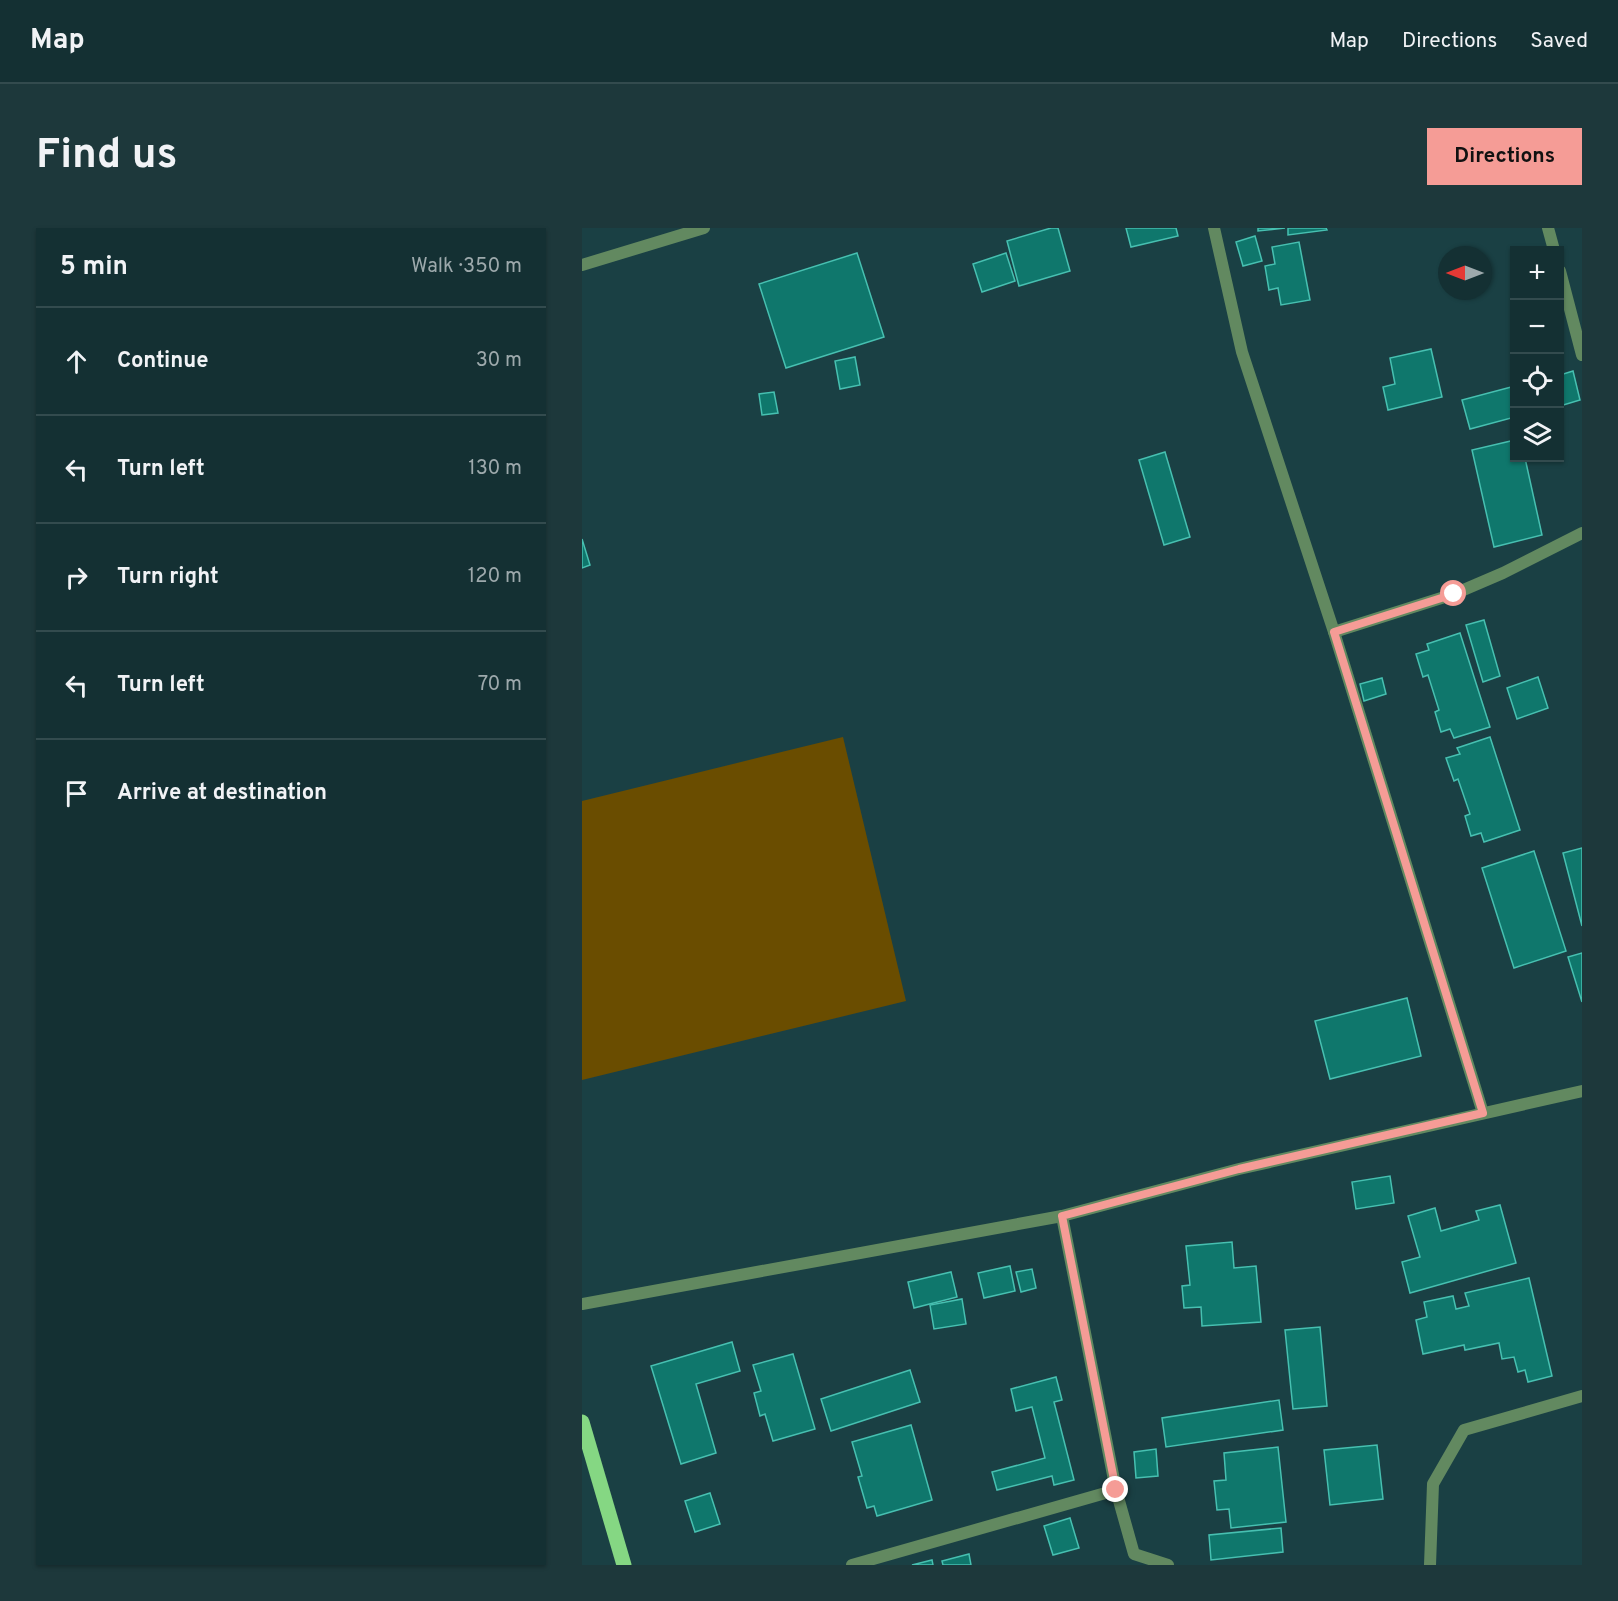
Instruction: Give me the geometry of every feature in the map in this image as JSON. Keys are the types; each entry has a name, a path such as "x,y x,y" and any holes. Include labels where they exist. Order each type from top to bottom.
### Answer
{"main road":[{"path":"582,1422 587,1457 624,1565"}],"street":[{"path":"582,265 704,228"},
{"path":"1214,228 1242,352 1334,632 1483,1113"},
{"path":"1548,228 1553,246"},
{"path":"1564,286 1582,355"},
{"path":"1334,632 1454,594 1503,573 1582,532"},
{"path":"582,1304 1062,1216 1239,1169 1582,1091"},
{"path":"1062,1216 1116,1490 1134,1554 1168,1565"},
{"path":"1430,1565 1433,1484 1464,1430 1582,1396"},
{"path":"852,1565 1116,1490"}],"shaded area":[{"path":"843,737 906,1001 582,1080 582,801"}],"building":[{"path":"1058,228 1070,271 1019,286 1007,241"},
{"path":"1126,228 1176,228 1178,236 1131,247"},
{"path":"1258,228 1285,228 1258,231"},
{"path":"1288,228 1326,228 1327,230 1288,235"},
{"path":"1255,236 1262,261 1243,266 1236,242"},
{"path":"1299,242 1310,300 1281,305 1278,288 1269,290 1265,266 1275,264 1272,247"},
{"path":"857,253 884,337 786,368 759,284"},
{"path":"1006,253 1015,281 982,292 973,264"},
{"path":"1431,349 1442,397 1388,410 1383,387 1395,384 1390,358"},
{"path":"855,357 860,385 840,389 835,361"},
{"path":"1573,371 1580,400 1564,405 1564,374"},
{"path":"1510,387 1510,418 1470,429 1462,400"},
{"path":"774,392 778,413 762,415 759,394"},
{"path":"1510,441 1510,462 1526,462 1542,535 1494,547 1472,450"},
{"path":"1165,452 1190,537 1164,545 1139,460"},
{"path":"582,539 590,565 582,568"},
{"path":"1484,620 1500,676 1483,682 1466,625"},
{"path":"1460,633 1490,727 1454,738 1450,729 1441,732 1435,712 1439,710 1428,675 1423,677 1416,654 1429,650 1427,644"},
{"path":"1538,677 1548,708 1517,719 1507,688"},
{"path":"1382,678 1386,694 1364,701 1360,684"},
{"path":"1490,737 1520,830 1484,842 1481,833 1471,836 1465,816 1470,814 1458,779 1454,781 1446,758 1460,754 1457,748"},
{"path":"1582,848 1582,926 1563,853"},
{"path":"1534,851 1566,951 1514,968 1482,868"},
{"path":"1582,953 1582,1002 1568,957"},
{"path":"1407,998 1421,1056 1330,1079 1315,1021"},
{"path":"1390,1176 1394,1203 1356,1209 1352,1182"},
{"path":"1500,1205 1516,1263 1410,1293 1402,1262 1420,1257 1408,1216 1435,1208 1441,1231 1479,1220 1476,1211"},
{"path":"1232,1242 1234,1268 1256,1266 1261,1322 1202,1326 1201,1307 1184,1308 1182,1286 1190,1285 1186,1246"},
{"path":"1010,1266 1015,1291 984,1298 978,1273"},
{"path":"1032,1269 1036,1288 1021,1292 1016,1272"},
{"path":"951,1272 957,1297 914,1308 908,1282"},
{"path":"1529,1278 1552,1376 1528,1382 1525,1370 1518,1372 1514,1357 1502,1359 1499,1343 1465,1350 1464,1345 1423,1354 1416,1320 1427,1317 1424,1302 1453,1296 1456,1309 1469,1306 1465,1293"},
{"path":"962,1299 966,1324 934,1329 930,1305"},
{"path":"1320,1327 1327,1406 1293,1409 1285,1330"},
{"path":"732,1342 740,1371 696,1384 716,1453 681,1464 651,1366"},
{"path":"793,1354 815,1429 773,1441 765,1414 760,1416 754,1393 761,1391 753,1365"},
{"path":"910,1370 920,1402 831,1431 821,1399"},
{"path":"1056,1377 1062,1400 1054,1402 1074,1480 1054,1485 1052,1476 997,1490 992,1472 1045,1458 1032,1407 1016,1411 1011,1389"},
{"path":"1279,1400 1283,1430 1166,1447 1162,1418"},
{"path":"911,1425 932,1500 877,1516 874,1506 867,1508 858,1477 862,1476 852,1442"},
{"path":"1377,1445 1383,1499 1330,1505 1324,1450"},
{"path":"1278,1447 1286,1522 1231,1528 1229,1509 1217,1510 1214,1481 1226,1480 1224,1453"},
{"path":"1156,1449 1158,1476 1136,1478 1134,1452"},
{"path":"710,1493 720,1524 695,1532 685,1501"},
{"path":"1070,1518 1079,1548 1053,1555 1044,1526"},
{"path":"1281,1528 1283,1552 1211,1560 1209,1535"},
{"path":"969,1554 971,1565 943,1565 942,1561"},
{"path":"932,1560 933,1565 912,1565"}],"route":[{"path":"1116,1490 1062,1216 1239,1169 1483,1113 1334,632 1454,594"}]}
